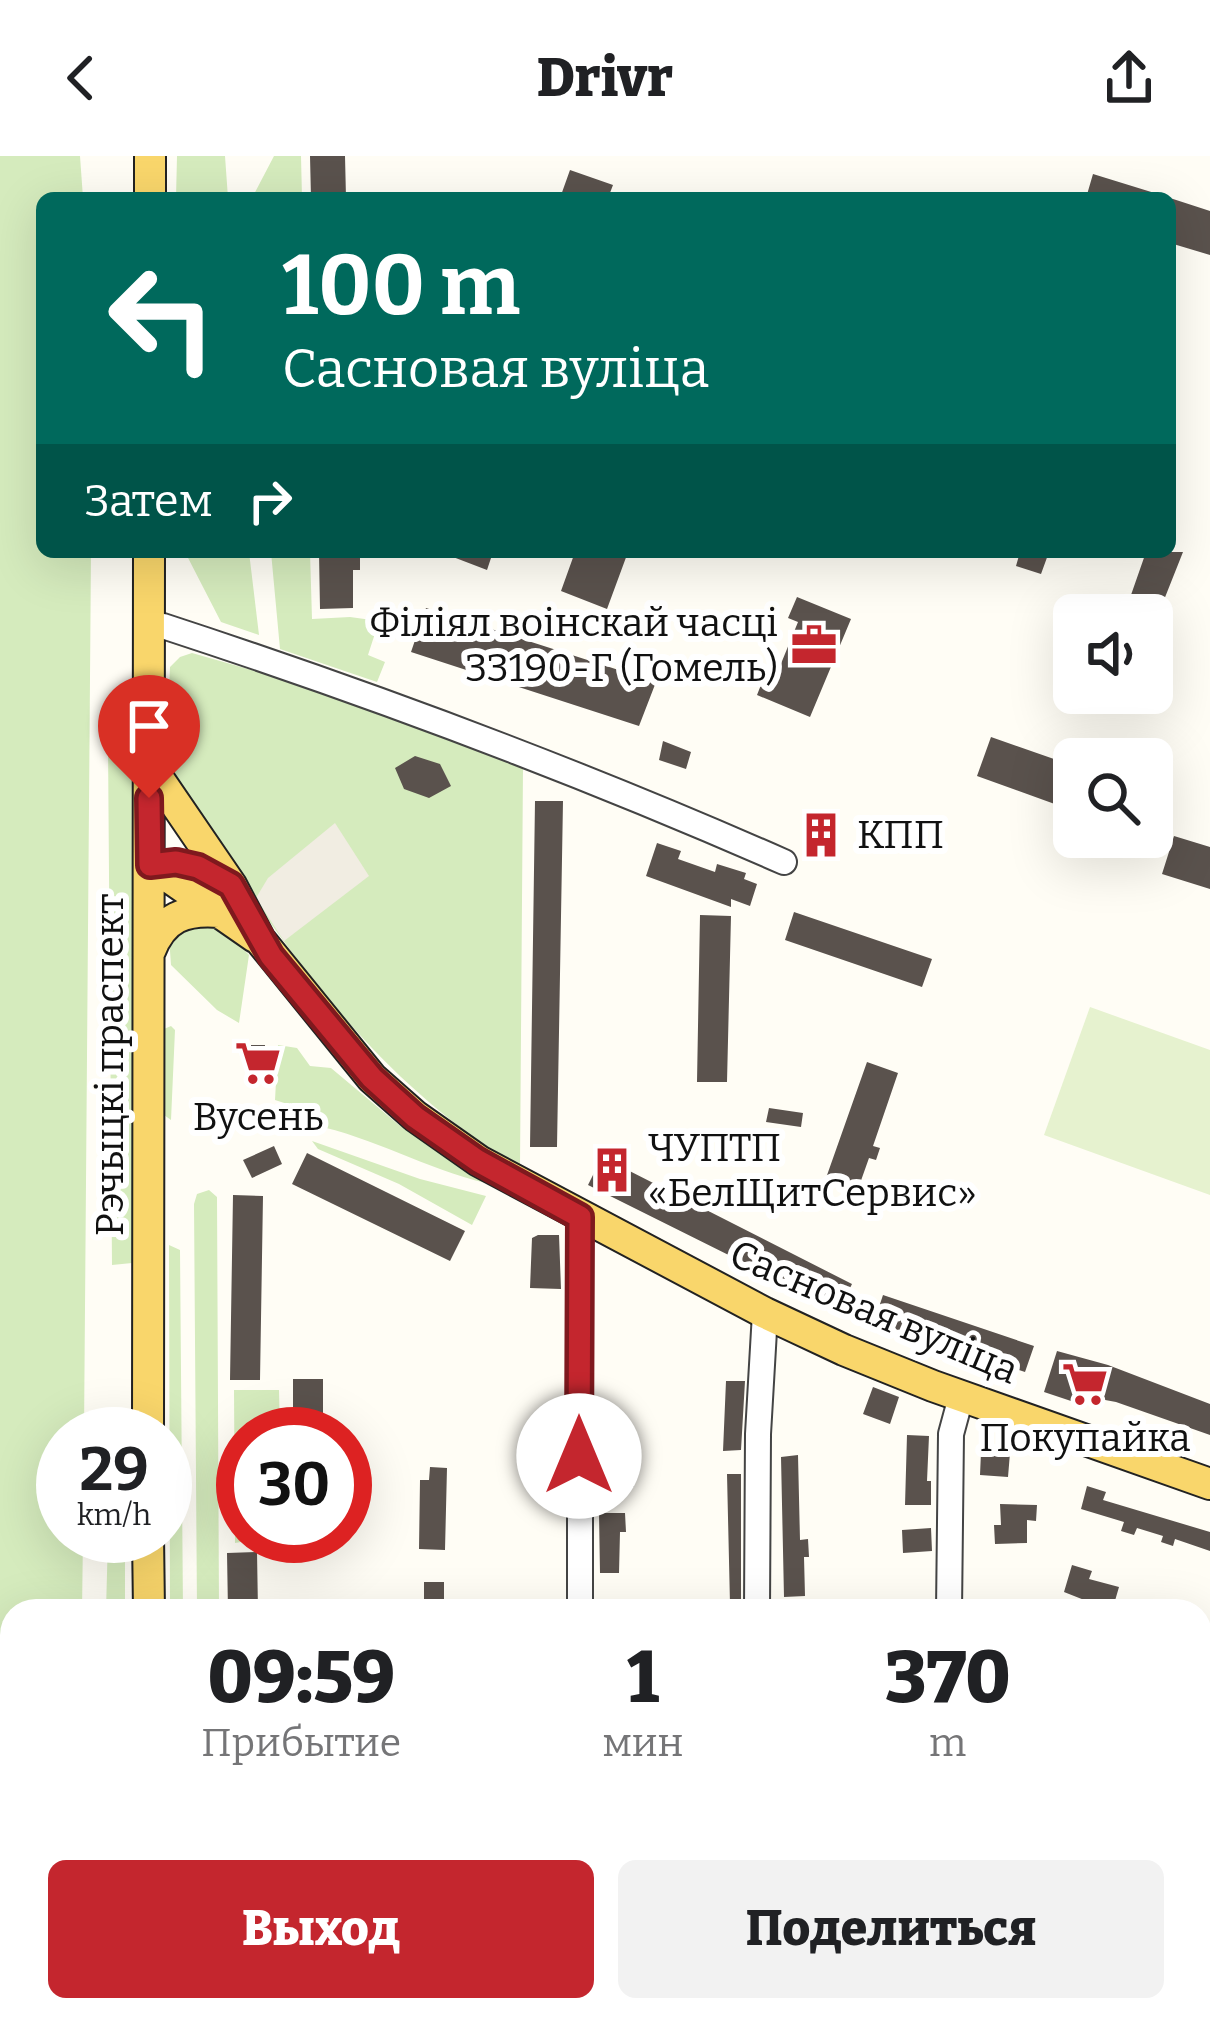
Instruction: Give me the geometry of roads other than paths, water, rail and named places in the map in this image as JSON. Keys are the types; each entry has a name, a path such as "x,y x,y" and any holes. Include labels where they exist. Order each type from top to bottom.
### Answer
{"main road":[{"path":"150,156 150,192"},
{"name":"Рэчыцкі праспект","path":"148,1407 149,558"},
{"name":"Сасновая вуліца","path":"149,765 226,898 372,1078 415,1117 478,1161 844,1350 1210,1484"},
{"path":"148,958 158,930 170,920 226,898 198,867 176,862 150,865"},
{"path":"148,1563 149,1599"}],"street":[{"path":"148,625 266,660 598,782 784,862"},
{"path":"580,1217 580,1599"},
{"path":"757,1599 758,1434 765,1313"},
{"path":"950,1599 951,1434 962,1397"}],"place":[{"name":"Філіял воінскай часці 33190-Г (Гомель)","path":"814,645"},
{"name":"КПП","path":"821,835"},
{"name":"Вусень","path":"258,1063"},
{"name":"ЧУПТП «БелЩитСервис»","path":"612,1170"},
{"name":"Покупайка","path":"1085,1384"}]}
